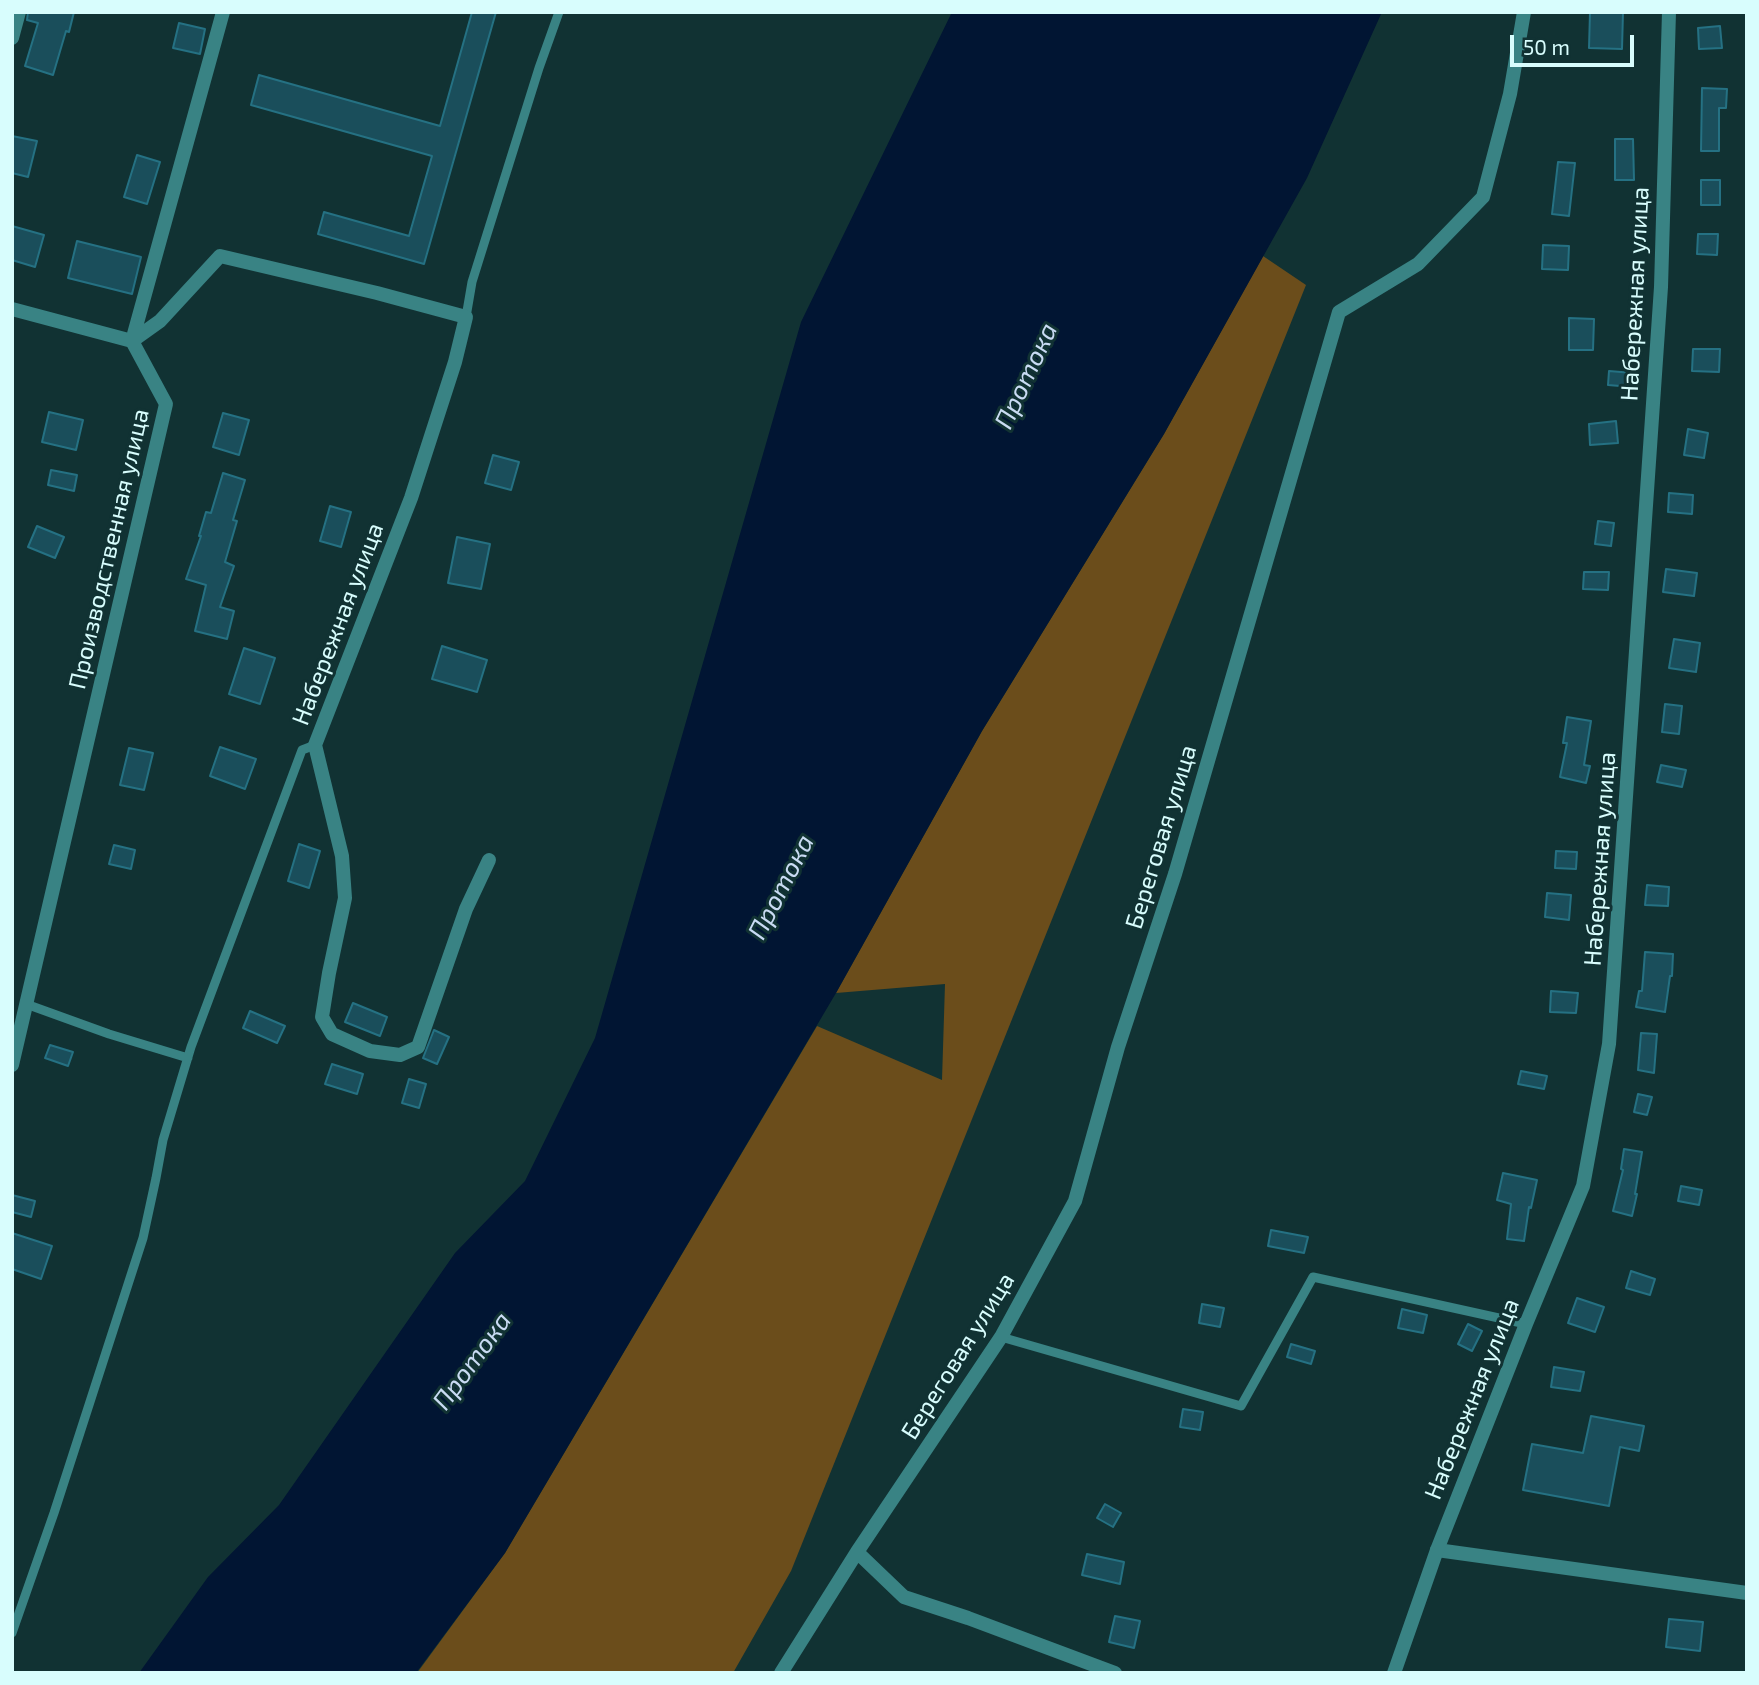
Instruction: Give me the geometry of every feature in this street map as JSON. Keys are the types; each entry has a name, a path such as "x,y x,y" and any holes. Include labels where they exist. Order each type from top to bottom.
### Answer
{"street":[{"path":"12,38 19,12"},
{"path":"132,341 223,12"},
{"name":"Береговая улица","path":"782,1673 857,1552 1001,1337 1075,1201 1118,1047 1179,860 1339,313 1418,264 1483,197 1510,94 1524,12"},
{"name":"Набережная улица","path":"1394,1673 1437,1550 1583,1186 1609,1044 1661,287 1669,12"},
{"path":"132,341 160,321 220,256 466,317"},
{"path":"12,309 132,341"},
{"name":"Набережная улица","path":"466,317 455,362 411,498 315,745 342,856 345,898 322,1017 332,1034 370,1051 400,1055 418,1047 466,909 489,860"},
{"name":"Производственная улица","path":"12,1065 166,404 132,341"},
{"path":"1437,1550 1747,1593"},
{"path":"857,1552 904,1597 1115,1673"}],"lane":[{"path":"466,317 472,282 538,68 559,12"},
{"path":"12,1633 143,1238 163,1140 188,1058 302,750 315,745"},
{"path":"26,1004 109,1034 188,1058"},
{"path":"1001,1337 1241,1406 1313,1277 1526,1324"}],"shaded area":[{"path":"1263,256 1306,285 791,1571 733,1673 417,1673 505,1553 817,1026 942,1080 945,984 836,993 982,731 1164,434"}],"water":[{"name":"Протока","path":"952,12 1382,12 1307,178 1164,434 982,731 836,993 505,1553 416,1673 139,1673 208,1577 279,1505 455,1253 525,1181 595,1038 801,322"}],"building":[{"path":"28,12 74,12 53,75 25,66 38,23 27,20"},
{"path":"472,12 496,12 424,264 318,234 324,212 409,236 432,156 251,105 259,75 440,126"},
{"path":"1590,12 1623,12 1622,49 1589,48"},
{"path":"179,23 205,29 200,54 173,48"},
{"path":"1720,26 1722,48 1699,49 1698,28"},
{"path":"1702,88 1727,89 1726,108 1719,108 1719,151 1701,151"},
{"path":"12,136 37,141 28,177 12,173"},
{"path":"1615,139 1633,139 1634,180 1615,180"},
{"path":"137,155 160,162 147,204 124,197"},
{"path":"1558,162 1575,163 1569,216 1552,214"},
{"path":"1701,180 1720,180 1720,205 1701,205"},
{"path":"12,226 44,235 35,267 12,260"},
{"path":"1698,234 1718,234 1717,255 1697,254"},
{"path":"77,241 141,257 132,294 68,278"},
{"path":"1543,245 1569,246 1568,270 1542,269"},
{"path":"1569,318 1594,319 1593,350 1569,350"},
{"path":"1693,349 1720,349 1719,372 1692,371"},
{"path":"1609,371 1633,373 1632,387 1608,385"},
{"path":"49,412 83,420 76,450 42,442"},
{"path":"223,413 249,420 239,455 213,447"},
{"path":"1616,421 1618,443 1590,445 1589,424"},
{"path":"1688,429 1708,433 1704,458 1684,455"},
{"path":"493,455 519,462 511,490 485,483"},
{"path":"51,470 77,475 74,491 48,485"},
{"path":"223,473 245,480 233,520 237,521 225,562 234,566 220,607 234,611 227,639 195,631 206,585 186,579 206,512 211,513"},
{"path":"1669,493 1693,495 1692,514 1668,512"},
{"path":"330,506 351,512 341,547 320,541"},
{"path":"1598,521 1614,523 1611,546 1595,544"},
{"path":"37,526 64,537 55,558 28,547"},
{"path":"457,537 490,544 481,589 448,583"},
{"path":"1666,569 1697,573 1694,596 1663,592"},
{"path":"1584,572 1609,572 1608,590 1583,589"},
{"path":"1674,639 1700,643 1696,672 1669,668"},
{"path":"442,646 487,660 477,692 432,679"},
{"path":"244,648 275,658 260,704 229,694"},
{"path":"1665,704 1682,706 1679,734 1662,732"},
{"path":"1567,717 1591,721 1584,765 1590,766 1586,783 1560,777 1567,743 1563,743"},
{"path":"220,747 256,759 245,789 210,776"},
{"path":"129,748 153,753 144,790 120,785"},
{"path":"1661,765 1686,770 1682,787 1657,782"},
{"path":"299,844 320,851 309,888 288,881"},
{"path":"114,845 135,850 131,869 109,864"},
{"path":"1556,851 1577,852 1576,869 1555,868"},
{"path":"1647,885 1669,887 1668,906 1645,905"},
{"path":"1547,893 1571,895 1569,920 1545,917"},
{"path":"1645,952 1673,954 1665,1012 1636,1007 1639,991 1642,991"},
{"path":"1551,991 1578,993 1576,1013 1550,1012"},
{"path":"353,1003 387,1017 380,1036 345,1022"},
{"path":"250,1011 285,1026 277,1043 243,1028"},
{"path":"434,1030 449,1037 437,1064 423,1058"},
{"path":"1641,1033 1657,1034 1654,1073 1638,1070"},
{"path":"50,1045 73,1052 68,1066 45,1058"},
{"path":"332,1064 363,1074 357,1094 325,1084"},
{"path":"1521,1071 1547,1076 1544,1089 1518,1084"},
{"path":"409,1079 426,1084 419,1108 402,1103"},
{"path":"1638,1094 1652,1097 1647,1115 1634,1112"},
{"path":"1624,1149 1642,1152 1632,1216 1613,1211 1623,1170"},
{"path":"1503,1173 1537,1180 1531,1208 1529,1207 1524,1241 1507,1239 1511,1204 1497,1200"},
{"path":"1681,1186 1702,1190 1699,1205 1678,1201"},
{"path":"12,1195 35,1201 31,1217 12,1212"},
{"path":"1271,1230 1308,1237 1304,1253 1268,1246"},
{"path":"12,1233 52,1246 41,1279 12,1269"},
{"path":"1631,1271 1655,1279 1650,1295 1626,1288"},
{"path":"1577,1298 1604,1307 1595,1332 1568,1323"},
{"path":"1202,1304 1224,1308 1220,1327 1199,1323"},
{"path":"1402,1309 1427,1315 1423,1333 1398,1328"},
{"path":"1468,1324 1482,1331 1472,1351 1458,1344"},
{"path":"1291,1344 1315,1351 1311,1364 1287,1357"},
{"path":"1554,1367 1584,1372 1580,1391 1551,1387"},
{"path":"1183,1409 1203,1412 1200,1430 1180,1427"},
{"path":"1591,1416 1644,1426 1639,1451 1620,1447 1609,1506 1523,1490 1532,1444 1583,1453"},
{"path":"1105,1504 1121,1513 1113,1527 1097,1518"},
{"path":"1087,1554 1124,1562 1120,1584 1082,1575"},
{"path":"1115,1616 1140,1621 1134,1648 1109,1642"},
{"path":"1669,1619 1703,1622 1700,1651 1666,1647"}]}
